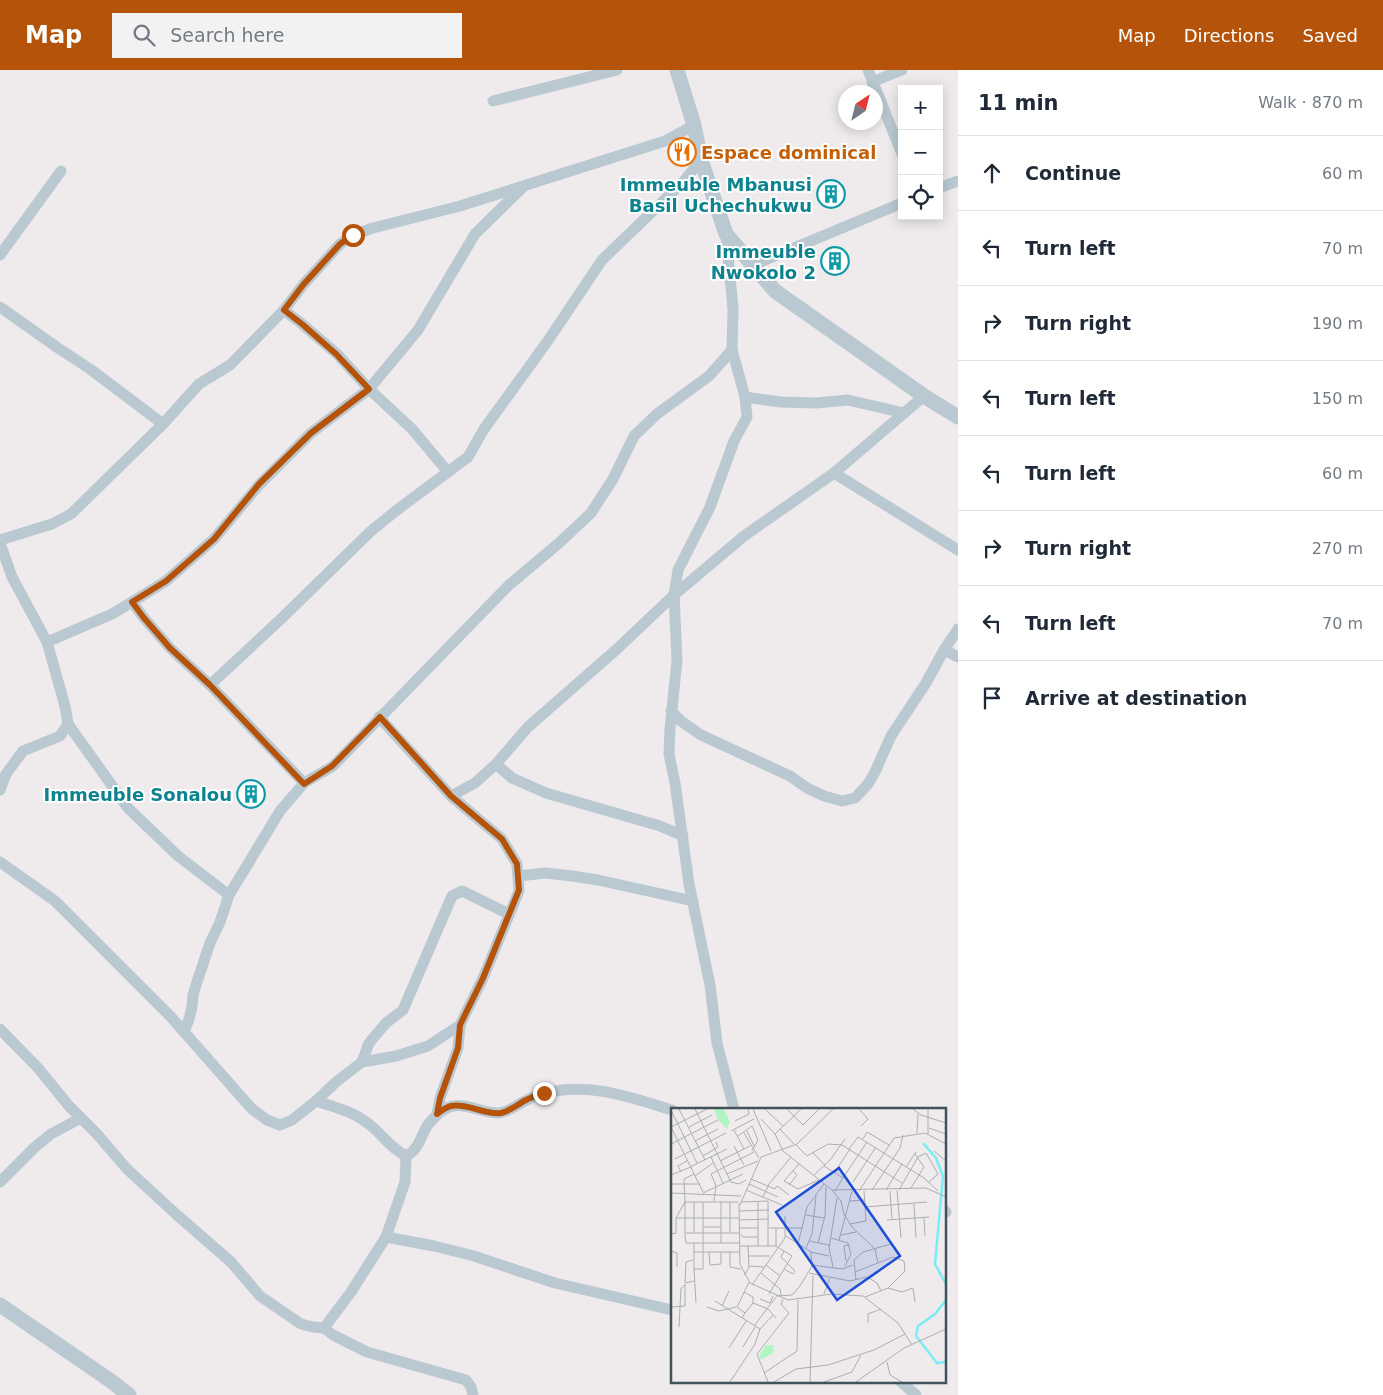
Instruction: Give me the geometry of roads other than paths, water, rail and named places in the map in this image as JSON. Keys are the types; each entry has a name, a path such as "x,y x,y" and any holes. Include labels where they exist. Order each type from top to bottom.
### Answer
{"street":[{"path":"493,101 617,70"},
{"path":"677,70 694,125 701,160 726,234 733,309 732,350 745,397 747,417 734,441 710,507 678,570 674,595 677,660 671,711 669,754 686,863 710,985 717,1043 734,1108"},
{"path":"868,70 898,144"},
{"path":"872,82 902,70"},
{"path":"229,895 178,856 128,808 68,724 47,642 12,577 0,542 52,524 71,514 163,424 199,384 230,365 284,310 303,285 340,244 353,235 373,228 460,206 665,141 694,125"},
{"path":"210,685 371,531 468,457 484,429 547,342 602,260 684,181 701,160"},
{"path":"0,255 61,171"},
{"path":"943,187 958,181"},
{"path":"47,642 112,614 132,602 166,581 214,539 259,484 311,433 369,389 418,330 475,234 526,185"},
{"path":"753,265 898,205"},
{"path":"726,234 775,291 958,418"},
{"path":"0,307 90,369 163,424"},
{"path":"284,310 336,354 369,389 412,429 448,472"},
{"path":"184,1032 192,1007 195,988 229,895 280,811 304,784 332,766 509,585 591,513 613,480 634,436 657,414 710,376 732,350"},
{"path":"451,796 475,783 496,764 528,728 617,649 674,595 744,536 834,473 924,396"},
{"path":"745,397 780,402 816,403 848,400 904,413"},
{"path":"834,473 958,550"},
{"path":"132,602 170,648 210,685 304,784"},
{"path":"671,711 681,721 701,735 790,776 807,788 824,796 842,801 855,798 868,784 891,736 926,683 958,629"},
{"path":"944,650 958,658"},
{"path":"380,717 451,796 502,839 517,864 519,890 483,978 460,1025 458,1048 440,1098 437,1114"},
{"path":"0,790 6,774 23,751 60,736 68,724"},
{"path":"496,764 512,778 546,793 660,826 683,836"},
{"path":"0,862 55,901 171,1017 252,1109 267,1120 280,1125 292,1120 362,1062 396,1056 428,1046 460,1025"},
{"path":"518,876 546,873 572,876 693,901"},
{"path":"362,1062 369,1043 386,1023 403,1010 452,896 462,891 509,914"},
{"path":"0,1029 38,1068 127,1170 232,1262 260,1296 301,1324 324,1328 367,1352 466,1380 471,1387 472,1395"},
{"path":"316,1101 357,1116 371,1126 396,1150 406,1156 412,1154 427,1126 437,1114 449,1106 471,1107 483,1112 498,1113 505,1112 526,1100 544,1093 560,1090 587,1089 628,1096 671,1110"},
{"path":"0,1182 34,1147 51,1134 81,1118"},
{"path":"324,1328 351,1292 386,1237 405,1182 406,1156"},
{"path":"386,1237 474,1256 555,1283 671,1310"},
{"path":"0,1304 129,1395"},
{"path":"901,1382 916,1395"}],"place":[{"name":"Espace dominical","path":"682,152"},
{"name":"Immeuble Mbanusi Basil Uchechukwu","path":"831,194"},
{"name":"Immeuble Nwokolo 2","path":"835,261"},
{"name":"Immeuble Sonalou","path":"251,794"}]}
